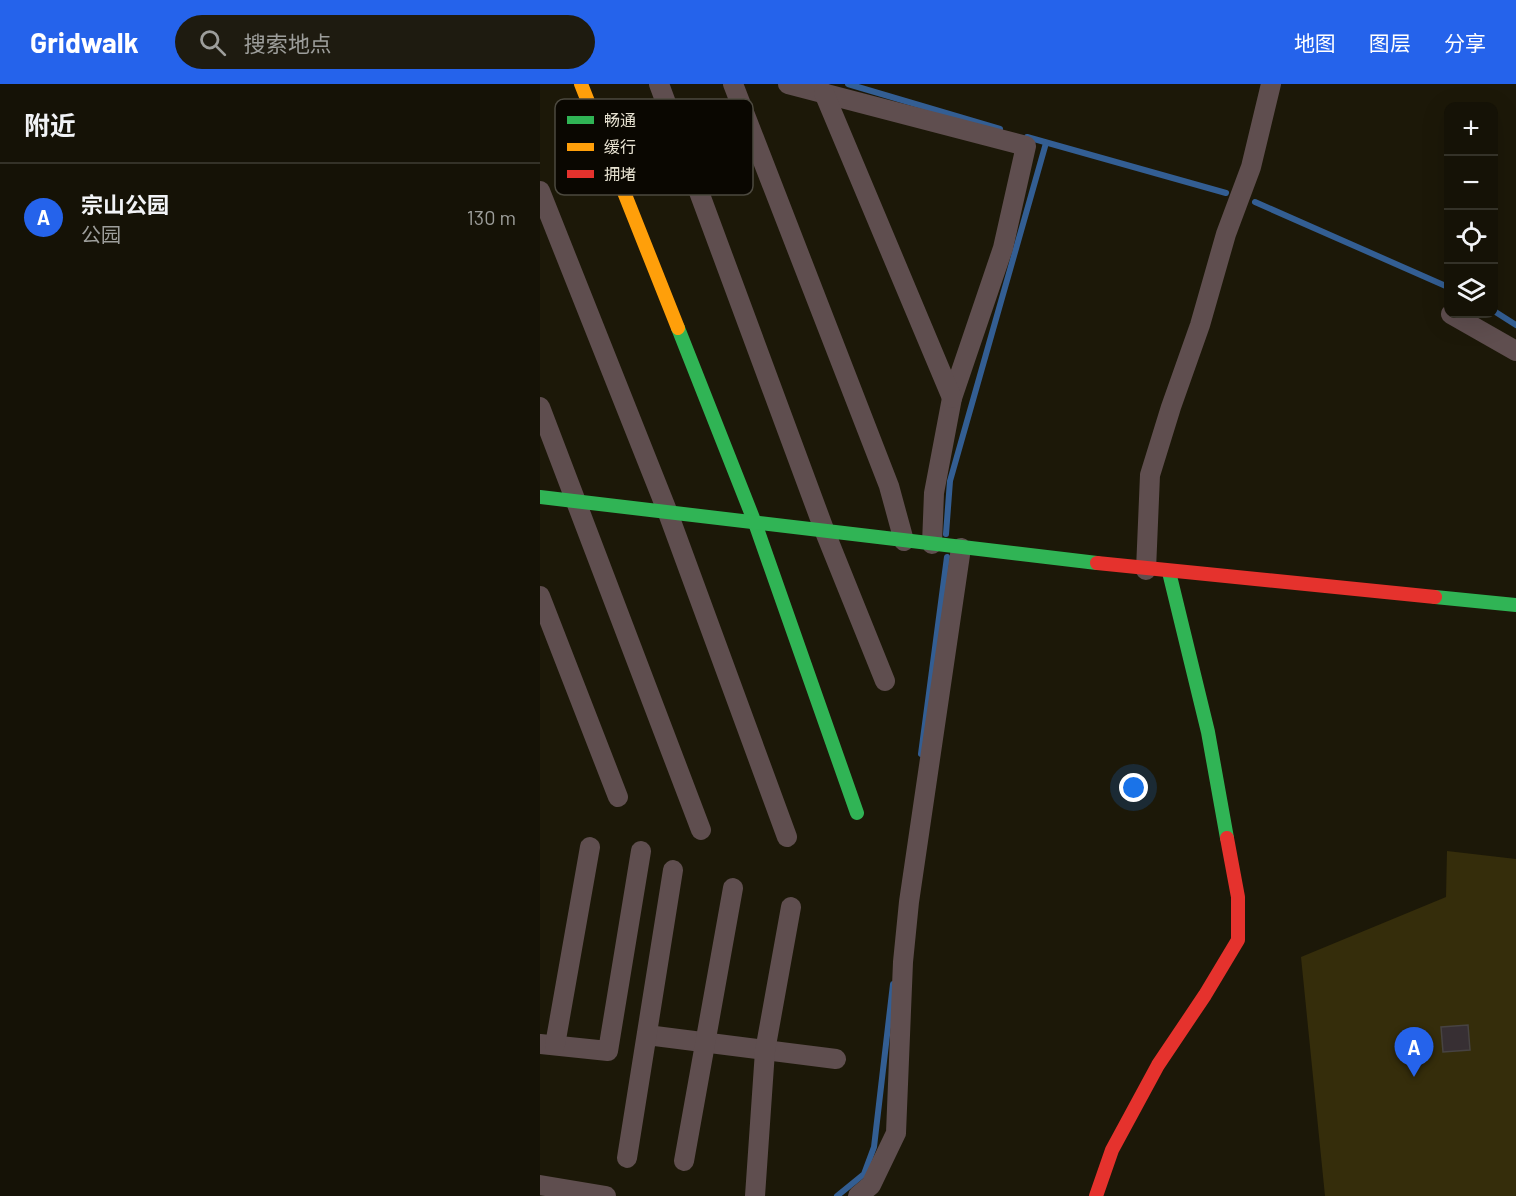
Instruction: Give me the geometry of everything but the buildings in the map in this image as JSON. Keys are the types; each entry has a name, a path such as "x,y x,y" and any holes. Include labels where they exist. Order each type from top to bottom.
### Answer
{"street":[{"path":"581,84 587,99"},
{"path":"659,84 665,99"},
{"path":"733,84 739,99"},
{"path":"788,84 1026,146 1003,248 952,398 934,494 932,544"},
{"path":"1146,570 1150,475 1200,325 1226,234 1251,167 1271,84"},
{"path":"824,93 952,398"},
{"path":"753,136 889,486 904,541"},
{"path":"540,191 668,513 787,837"},
{"path":"625,195 755,523 857,813"},
{"path":"700,195 825,532 885,681"},
{"path":"1458,318 1516,351"},
{"path":"540,407 702,830"},
{"path":"540,497 1146,570 1516,605"},
{"path":"858,1196 871,1185 896,1133 903,962 909,902 961,548"},
{"path":"1096,1196 1112,1150 1158,1065 1205,995 1238,940 1238,897 1208,732 1169,572"},
{"path":"540,596 618,797"},
{"path":"590,847 548,1045 608,1051 641,851"},
{"path":"627,1158 673,870"},
{"path":"684,1161 733,888"},
{"path":"755,1196 765,1051 791,907"},
{"path":"647,1035 836,1059"},
{"path":"540,1185 606,1196"}],"shaded area":[{"path":"1447,851 1516,859 1516,1196 1325,1196 1301,957 1446,897"}],"waterway":[{"path":"848,84 1000,129"},
{"path":"1027,137 1226,193"},
{"path":"946,534 950,481 1046,143"},
{"path":"1255,202 1444,285"},
{"path":"1498,314 1516,325"},
{"path":"921,754 947,557"},
{"path":"837,1196 864,1174 874,1147 893,984"}],"traffic: fast":[{"path":"678,328 755,523 857,813"},
{"path":"540,497 1097,563"},
{"path":"1169,572 1208,732 1227,838"},
{"path":"1435,597 1516,605"}],"traffic: slow":[{"path":"581,84 587,99"},
{"path":"625,195 678,328"}],"traffic: jam":[{"path":"1097,563 1435,597"},
{"path":"1096,1196 1112,1150 1158,1065 1205,995 1238,940 1238,897 1227,838"}],"place":[{"name":"宗山公园","path":"1414,1077"}]}
